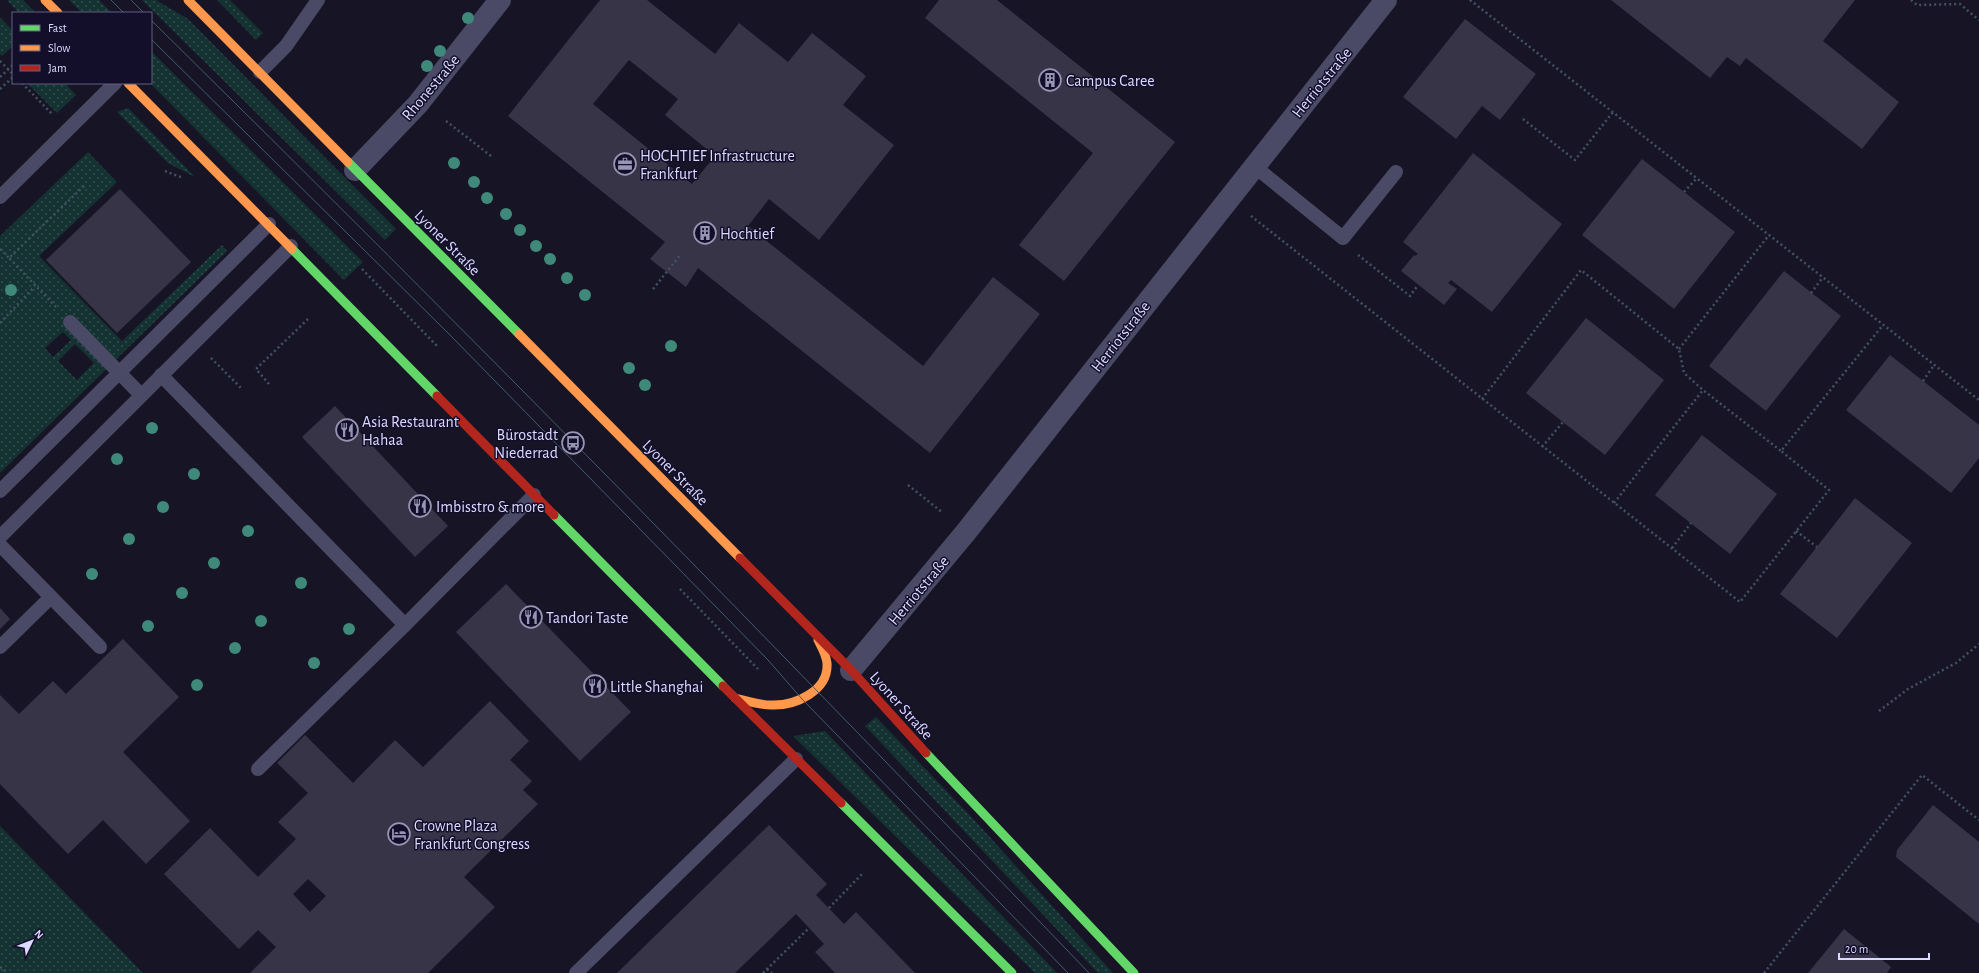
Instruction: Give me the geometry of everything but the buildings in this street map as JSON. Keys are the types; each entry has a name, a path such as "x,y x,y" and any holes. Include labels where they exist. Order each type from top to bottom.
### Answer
{"main road":[{"path":"45,0 57,12"},
{"name":"Lyoner Straße","path":"188,0 816,637 851,670 897,722 1134,973"},
{"path":"129,84 291,246 735,698 1012,973"},
{"path":"735,698 778,706 802,699 816,689 823,683 826,671 825,654 816,637"}],"street":[{"name":"Rhonestraße","path":"355,170 418,104 500,0"},
{"name":"Herriotstraße","path":"851,670 966,532 1228,198 1386,0"}],"lane":[{"path":"260,72 286,46 318,0"},
{"path":"0,198 115,84"},
{"path":"1254,166 1343,238 1396,172"},
{"path":"0,491 269,224"},
{"path":"0,537 291,246"},
{"path":"70,322 141,395"},
{"path":"161,375 406,625"},
{"path":"258,769 406,625 534,495"},
{"path":"0,545 100,647"},
{"path":"0,646 51,597"},
{"path":"576,973 796,759"}],"path":[{"path":"1470,0 1979,400"},
{"path":"1911,0 1917,5 1960,4 1979,20"},
{"path":"0,61 12,74"},
{"path":"0,77 12,66"},
{"path":"0,89 12,76"},
{"path":"23,84 68,130"},
{"path":"1523,119 1575,160 1613,112"},
{"path":"446,121 490,156"},
{"path":"1684,192 1697,178"},
{"path":"9,258 85,185"},
{"path":"1228,198 1542,447 1740,602 1829,490 1703,390 1684,373 1679,349 1581,270 1482,399"},
{"path":"1679,349 1769,235"},
{"path":"1343,238 1352,250 1410,296 1418,285"},
{"path":"0,249 70,322"},
{"path":"653,289 681,254"},
{"path":"362,269 438,347"},
{"path":"1812,293 1823,278"},
{"path":"0,322 36,286"},
{"path":"269,384 256,369 308,319"},
{"path":"1781,451 1883,324"},
{"path":"207,362 212,357 241,388"},
{"path":"1923,381 1934,365"},
{"path":"1614,503 1703,390"},
{"path":"1542,447 1563,422"},
{"path":"908,485 943,513"},
{"path":"1672,548 1691,524"},
{"path":"1796,531 1817,547"},
{"path":"680,589 758,669"},
{"path":"1879,711 1908,689 1956,663 1979,644"},
{"path":"1764,973 1922,775 1979,820"},
{"path":"829,908 862,874"},
{"path":"763,973 809,928"},
{"path":"0,967 8,973"},
{"path":"768,969 772,973"}],"green space":[{"path":"7,0 23,0 35,12 18,12"},
{"path":"69,0 99,0 111,12 81,12"},
{"path":"142,0 156,0 188,19 396,229 385,240"},
{"path":"217,0 230,0 263,33 256,40"},
{"path":"0,17 12,30 12,47 2,56 0,54"},
{"path":"152,52 363,262 344,280 151,84"},
{"path":"28,84 66,84 76,95 57,113"},
{"path":"128,108 195,177 168,163 117,112"},
{"path":"88,152 117,182 39,256 122,341 222,245 227,251 0,473 0,236","holes":["63,332 71,340 53,357 45,348","75,344 94,363 77,380 58,361"]},
{"path":"876,717 976,822 1113,973 1098,973 865,726"},
{"path":"825,731 1057,973 1035,973 793,736"},
{"path":"0,826 143,973 0,973"}],"tram line":[{"path":"111,0 123,12"},
{"path":"131,0 143,12"},
{"path":"152,21 624,493 741,612 1089,973"},
{"path":"152,40 449,334 768,660 802,699 1068,973"}],"traffic: fast":[{"path":"348,162 519,334"},
{"path":"292,249 437,396"},
{"path":"554,515 723,686"},
{"path":"926,753 1134,973"},
{"path":"841,803 1012,973"}],"traffic: slow":[{"path":"45,0 57,12"},
{"path":"188,0 348,162"},
{"path":"129,84 292,249"},
{"path":"519,334 740,558"},
{"path":"735,698 753,703 780,705 800,700 809,695 822,682 826,673 827,663 824,651 818,640"}],"traffic: jam":[{"path":"437,396 554,515"},
{"path":"740,558 851,670 926,753"},
{"path":"723,686 841,803"}],"place":[{"name":"Campus Caree","path":"1050,80"},
{"name":"HOCHTIEF Infrastructure Frankfurt","path":"625,164"},
{"name":"Hochtief","path":"705,233"},
{"name":"Asia Restaurant Hahaa","path":"347,430"},
{"name":"Bürostadt Niederrad","path":"573,443"},
{"name":"Imbisstro & more","path":"420,506"},
{"name":"Tandori Taste","path":"531,617"},
{"name":"Little Shanghai","path":"595,686"},
{"name":"Crowne Plaza Frankfurt Congress","path":"399,834"}]}
